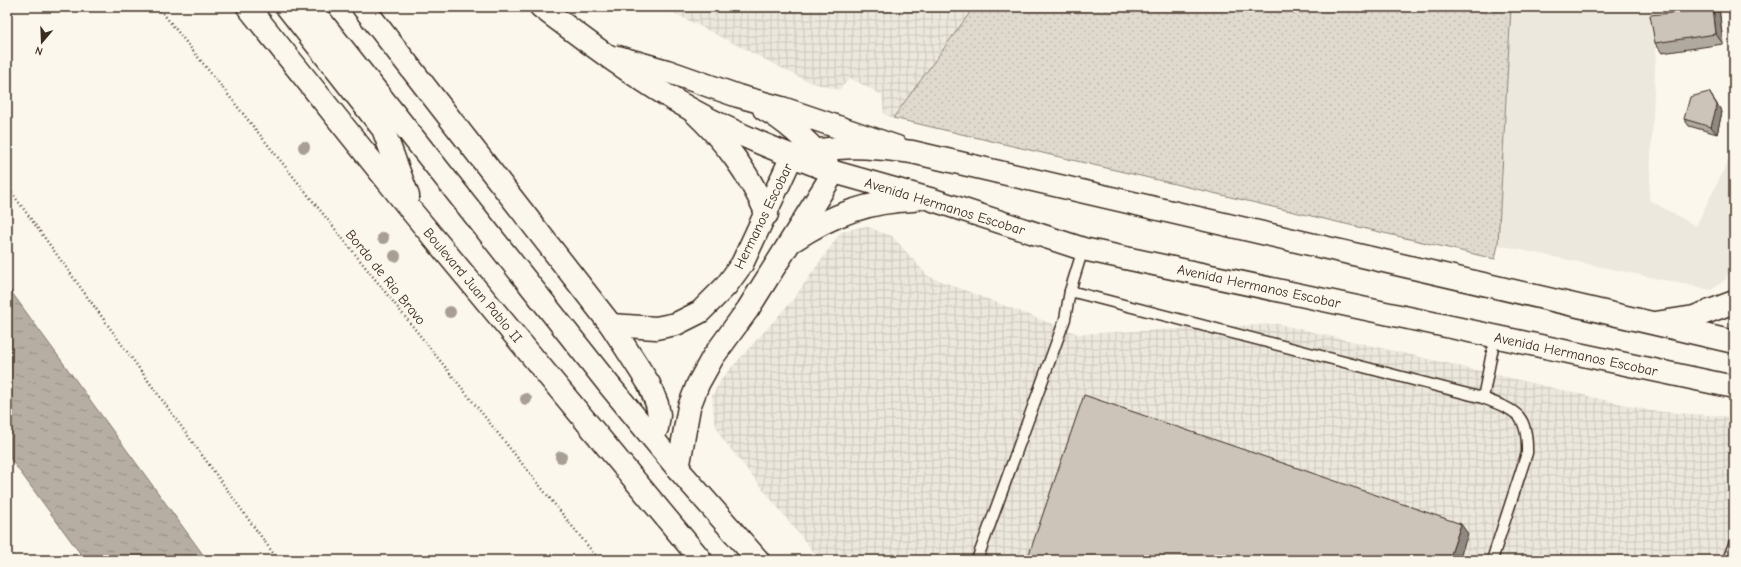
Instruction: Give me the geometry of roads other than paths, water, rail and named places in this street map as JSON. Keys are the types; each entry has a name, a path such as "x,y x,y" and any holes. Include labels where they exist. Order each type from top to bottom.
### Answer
{"main road":[{"name":"Boulevard Juan Pablo II","path":"248,7 414,214 701,560"},
{"path":"287,7 383,129 414,214"},
{"path":"310,7 652,437 758,560"},
{"path":"363,7 611,325 649,384 657,404 659,415 657,428 652,437"},
{"name":"Hermanos Escobar","path":"542,7 648,84 693,111 742,135 792,156 742,264 726,286 700,312 676,324 656,328 611,325"},
{"name":"Hermanos Escobar","path":"605,53 667,71 738,96"},
{"path":"678,469 689,407 698,384 713,357 748,309 834,172 815,150 792,128 766,110 738,96"},
{"path":"738,96 818,120 912,152 1734,342"},
{"path":"693,111 728,148 753,185 766,214"},
{"path":"792,156 835,147 867,147 912,152"},
{"name":"Avenida Hermanos Escobar","path":"792,156 834,172 930,199 1083,248 1495,338 1734,387"},
{"path":"790,243 815,226 842,213 870,205 900,200 930,199"},
{"path":"1655,323 1694,317 1734,302"}],"lane":[{"path":"977,560 1066,319 1070,291 1083,248"},
{"path":"1070,291 1483,398 1512,410 1523,420 1527,437 1527,453 1492,560"},
{"path":"1483,398 1495,338"},
{"path":"1728,560 1734,544"}],"water":[{"path":"7,286 207,560 85,560 7,454"}]}
